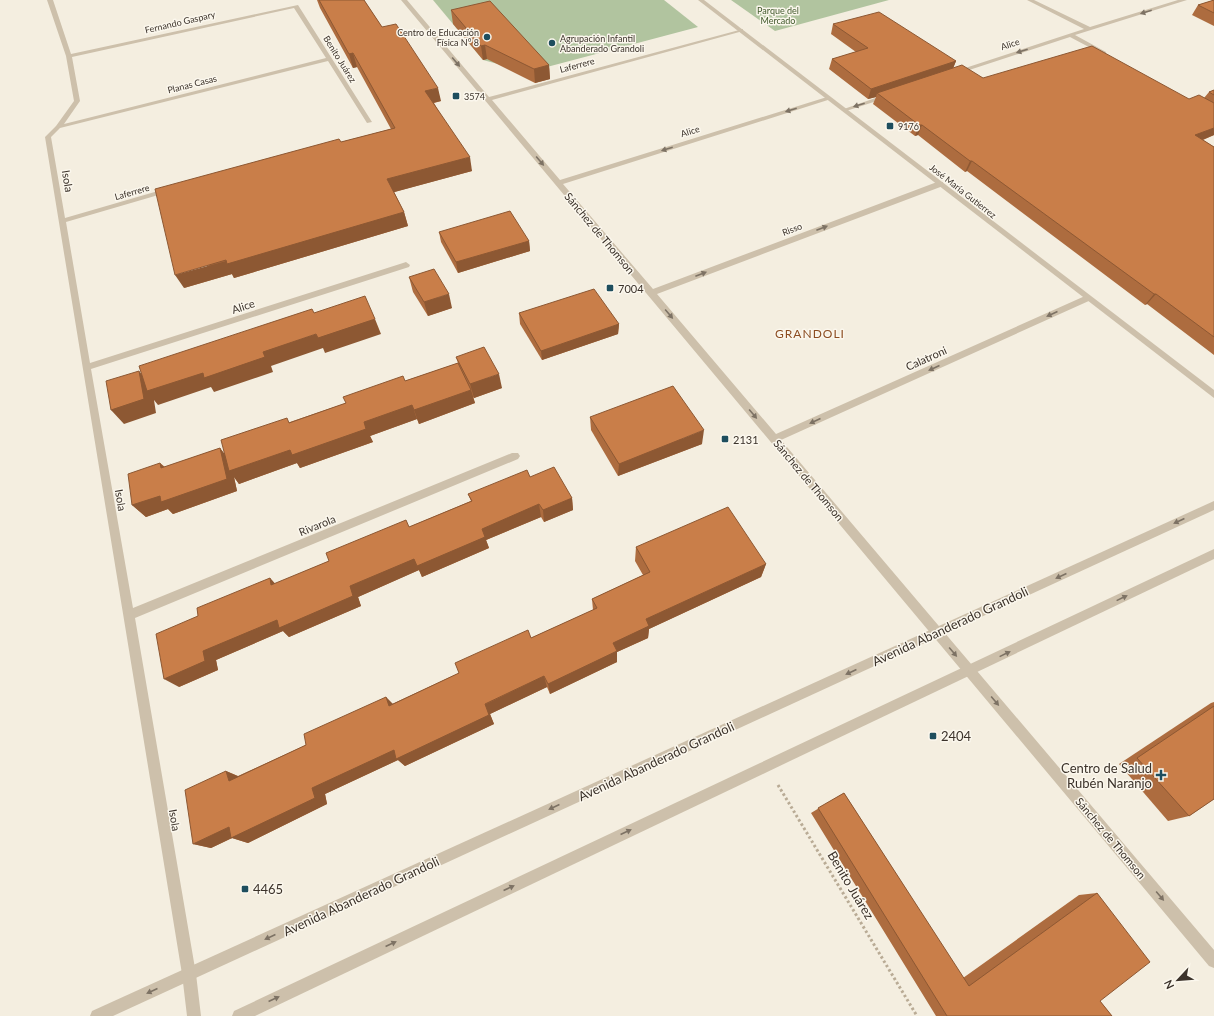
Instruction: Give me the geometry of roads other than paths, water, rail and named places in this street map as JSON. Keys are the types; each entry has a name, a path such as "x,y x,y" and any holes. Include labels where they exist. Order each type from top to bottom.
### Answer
{"street":[{"name":"Isola","path":"50,0 69,56 77,101 58,127 48,137 189,974 194,1016"},
{"name":"Sánchez de Thomson","path":"404,0 1214,961"},
{"name":"José María Gutierrez","path":"701,0 1214,395"},
{"path":"1030,0 1089,29"},
{"name":"Alice","path":"947,76 1070,35 1184,0"},
{"name":"Fernando Gaspary","path":"69,56 296,6"},
{"name":"Benito Juárez","path":"296,6 369,122"},
{"name":"Laferrere","path":"487,99 741,30"},
{"path":"1070,35 1111,57"},
{"name":"Planas Casas","path":"58,127 330,59"},
{"path":"844,110 896,93"},
{"name":"Alice","path":"558,183 829,98"},
{"name":"Risso","path":"651,293 940,184"},
{"name":"Laferrere","path":"62,221 177,189"},
{"name":"Alice","path":"87,367 406,265"},
{"name":"Calatroni","path":"775,439 1088,298"},
{"name":"Rivarola","path":"129,615 515,456"},
{"name":"Avenida Abanderado Grandoli","path":"97,1016 1214,505"},
{"path":"239,1016 945,681 970,671 1214,554"}],"place":[{"name":"Centro de Educación Física N° 8","path":"487,37"},
{"name":"Agrupación Infantil Abanderado Grandoli","path":"552,43"},
{"name":"3574","path":"456,96"},
{"name":"9176","path":"890,126"},
{"name":"7004","path":"610,288"},
{"name":"2131","path":"725,439"},
{"name":"2404","path":"933,736"},
{"name":"Centro de Salud Rubén Naranjo","path":"1161,775"},
{"name":"4465","path":"245,889"}],"district":[{"name":"GRANDOLI","path":"810,333"}],"park label":[{"name":"Parque del Mercado","path":"778,16"}]}
